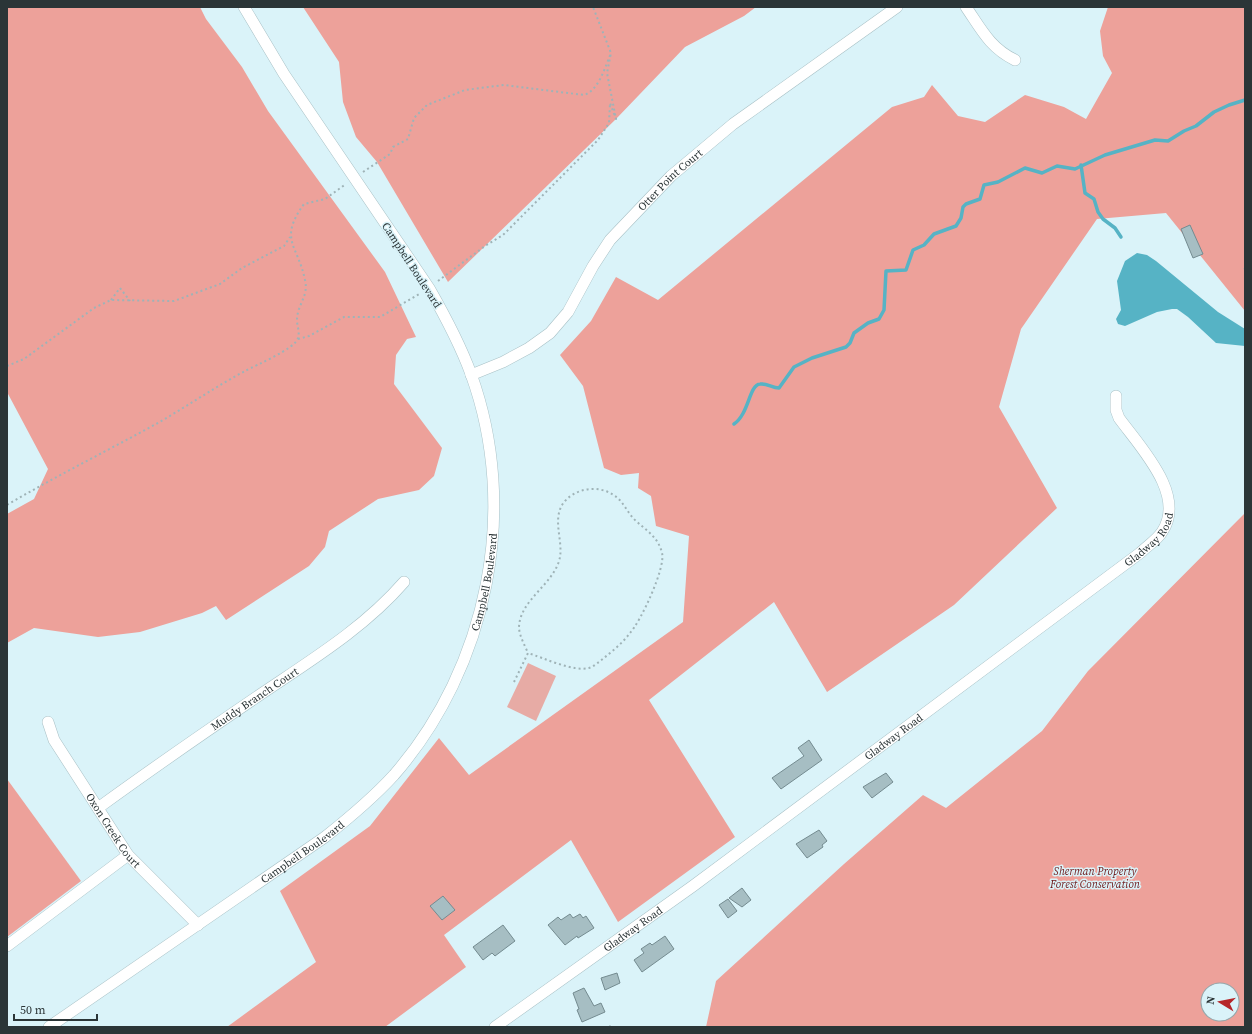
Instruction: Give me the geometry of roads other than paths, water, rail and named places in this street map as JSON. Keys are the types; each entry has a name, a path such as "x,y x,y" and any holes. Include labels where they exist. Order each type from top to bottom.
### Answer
{"street":[{"name":"Campbell Boulevard","path":"49,1027 319,841 361,808 383,786 405,761 434,720 451,690 464,661 477,622 487,579 493,539 493,488 489,447 481,409 471,375 454,335 429,288 284,74 244,7"},
{"name":"Otter Point Court","path":"471,375 503,362 529,348 550,333 568,312 593,266 610,240 671,176 733,124 896,7"},
{"path":"966,7 991,43 1001,53 1015,60"},
{"name":"Gladway Road","path":"496,1027 693,886 854,767 1140,553 1162,532 1170,512 1168,494 1163,480 1119,418 1116,410 1116,396"},
{"name":"Muddy Branch Court","path":"98,808 175,752 297,669 374,614 404,582"},
{"name":"Oxon Creek Court","path":"48,722 54,740 128,854 198,925"},
{"path":"7,946 128,854"}],"water":[{"path":"1137,253 1147,255 1156,261 1218,312 1245,329 1245,346 1216,343 1177,309 1157,312 1125,326 1118,324 1116,319 1121,310 1117,281 1125,261"}],"waterway":[{"path":"734,424 743,414 753,389 756,386 763,384 779,388 794,367 812,358 846,347 850,343 854,333 868,323 879,319 884,310 886,271 906,270 913,250 924,245 934,234 956,226 961,218 963,207 966,204 980,199 984,185 998,182 1025,168 1042,173 1057,166 1075,169 1105,155 1155,140 1168,141 1184,131 1196,126 1214,112 1245,100"},
{"path":"1081,165 1085,193 1094,199 1098,212 1103,219 1115,228 1121,237"}],"park label":[{"name":"Sherman Property Forest Conservation","path":"1095,877"}]}
